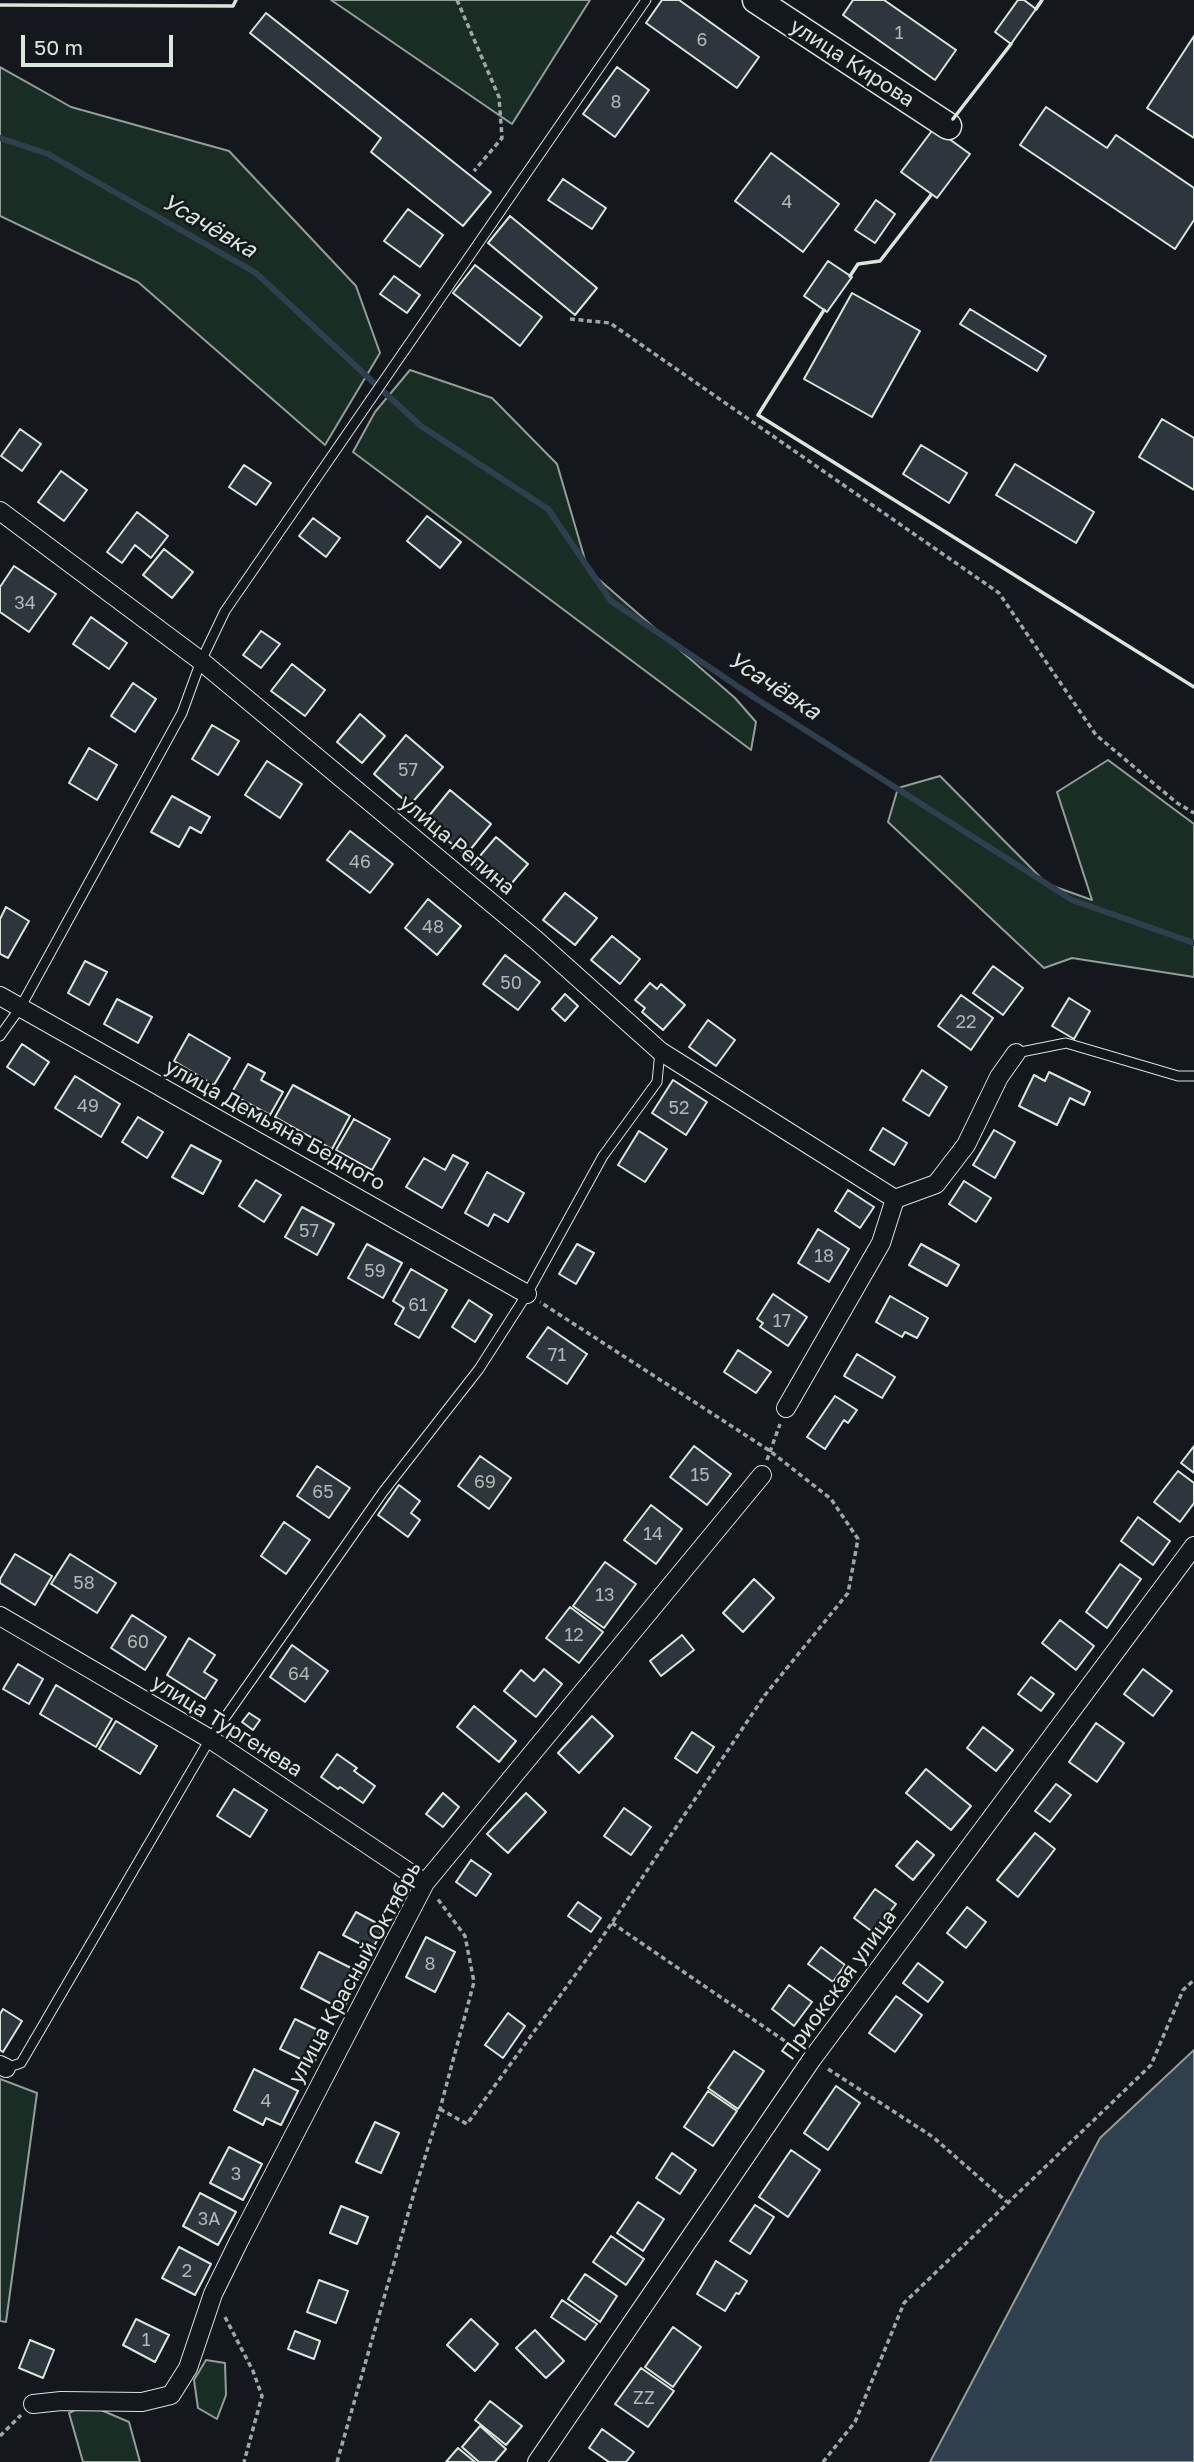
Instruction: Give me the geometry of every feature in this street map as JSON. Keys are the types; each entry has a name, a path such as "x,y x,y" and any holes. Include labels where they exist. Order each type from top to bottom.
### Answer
{"street":[{"name":"улица Кирова","path":"756,0 948,126"},
{"name":"улица Репина","path":"0,511 201,662 526,932 660,1051 895,1199"},
{"name":"улица Демьяна Бедного","path":"0,996 527,1294"},
{"path":"786,1408 881,1243 895,1199 936,1184 966,1145 999,1077 1016,1053"},
{"name":"улица Красный Октябрь","path":"33,2404 61,2401 142,2402 171,2395 188,2368 213,2294 425,1883 762,1475"},
{"name":"Приокская улица","path":"537,2462 812,2059 1194,1546"},
{"name":"улица Тургенева","path":"0,1616 210,1739 425,1883"}],"lane":[{"path":"0,1035 20,1008 182,713 201,662 225,611 646,0"},
{"path":"1016,1053 1066,1043 1178,1076 1194,1076"},
{"path":"3,2066 21,2063 210,1739 383,1492 479,1368 527,1294 603,1156 657,1082 660,1051"}],"path":[{"path":"457,0 499,97 502,138 474,171"},
{"path":"570,319 610,323 999,593 1096,735 1177,803 1194,813"},
{"path":"440,2109 467,2124 598,1942 765,1695 848,1593 858,1539 831,1499 770,1451 527,1294"},
{"path":"762,1475 786,1408"},
{"path":"337,2462 440,2109 474,1982 465,1936 425,1883"},
{"path":"824,2462 855,2422 904,2303 1151,2065 1183,1990 1194,1980"},
{"path":"213,2294 253,2371 262,2396 244,2462"},
{"path":"0,2436 33,2404"}],"green space":[{"path":"331,0 590,0 512,124"},
{"path":"0,67 71,107 229,151 356,286 380,353 325,445 138,282 0,216"},
{"path":"410,370 492,398 557,464 588,570 735,698 756,722 751,750 353,452 375,412"},
{"path":"1108,760 1194,824 1194,977 1072,958 1044,968 888,822 898,788 940,776 1047,884 1092,900 1057,792"},
{"path":"0,2079 37,2093 6,2322 0,2321"},
{"path":"206,2360 225,2363 226,2395 217,2419 198,2408 194,2380"},
{"path":"87,2404 129,2422 140,2462 83,2462 69,2413"}],"water":[{"path":"1194,2050 1194,2462 930,2462 1100,2138"}],"building":[{"path":"662,0 679,0 759,57 737,88 646,23"},
{"path":"853,0 884,0 956,50 935,80 843,15"},
{"path":"1018,0 1024,0 1036,9 1011,44 995,32"},
{"path":"266,13 491,192 463,226 371,152 381,138 250,33"},
{"path":"1194,36 1194,138 1147,108"},
{"path":"617,67 649,90 615,137 583,114"},
{"path":"1046,107 1107,148 1116,135 1194,188 1194,220 1175,249 1020,145"},
{"path":"934,128 970,154 937,198 901,172"},
{"path":"771,153 839,204 803,252 735,201"},
{"path":"563,179 606,208 592,229 548,200"},
{"path":"876,200 895,214 875,243 855,230"},
{"path":"408,209 443,235 420,267 384,241"},
{"path":"510,216 597,288 575,315 488,243"},
{"path":"828,261 852,277 827,312 804,296"},
{"path":"475,265 542,317 520,346 453,293"},
{"path":"394,276 420,295 407,313 380,294"},
{"path":"852,293 920,331 872,417 804,379"},
{"path":"970,309 1046,356 1037,371 960,324"},
{"path":"1162,419 1194,438 1194,490 1139,457"},
{"path":"20,429 41,444 22,471 1,456"},
{"path":"921,445 967,473 949,503 903,474"},
{"path":"1015,464 1094,512 1076,543 996,495"},
{"path":"244,465 271,483 256,505 229,487"},
{"path":"61,471 87,490 64,521 38,502"},
{"path":"137,512 168,536 151,558 135,545 122,563 107,552"},
{"path":"427,516 461,542 440,568 407,541"},
{"path":"313,518 340,538 326,557 299,536"},
{"path":"164,549 193,572 172,598 143,575"},
{"path":"14,566 56,594 29,632 0,612 0,587"},
{"path":"91,617 127,643 109,669 73,644"},
{"path":"261,631 280,644 261,668 243,655"},
{"path":"292,664 325,690 305,716 271,691"},
{"path":"133,683 156,699 135,732 111,716"},
{"path":"360,714 385,736 362,763 337,742"},
{"path":"212,725 239,741 218,775 192,759"},
{"path":"406,735 443,767 410,805 374,774"},
{"path":"89,748 117,765 97,800 69,783"},
{"path":"267,761 302,784 280,818 245,795"},
{"path":"450,790 491,824 466,855 424,822"},
{"path":"172,796 210,817 201,833 190,827 179,847 151,832"},
{"path":"350,831 393,864 370,893 327,860"},
{"path":"496,837 528,864 506,890 474,863"},
{"path":"565,893 597,918 575,945 543,920"},
{"path":"428,899 461,926 437,955 405,928"},
{"path":"6,907 29,921 8,958 0,954 0,919"},
{"path":"612,936 640,959 620,984 591,960"},
{"path":"505,955 540,982 518,1010 483,984"},
{"path":"85,961 107,972 89,1005 68,993"},
{"path":"993,966 1023,988 1003,1015 973,993"},
{"path":"650,983 657,989 661,984 685,1005 663,1030 642,1012 645,1008 635,1000"},
{"path":"565,994 578,1006 565,1021 552,1009"},
{"path":"961,995 993,1018 971,1050 938,1026"},
{"path":"1069,998 1090,1011 1074,1039 1052,1026"},
{"path":"117,999 152,1017 138,1043 104,1024"},
{"path":"708,1020 735,1040 716,1066 689,1047"},
{"path":"189,1034 230,1058 214,1085 174,1061"},
{"path":"22,1044 49,1062 34,1085 7,1067"},
{"path":"248,1064 265,1073 261,1080 283,1092 270,1115 231,1094"},
{"path":"922,1070 947,1087 929,1116 903,1100"},
{"path":"1049,1072 1090,1092 1084,1105 1070,1098 1057,1125 1019,1106 1034,1075 1045,1081"},
{"path":"75,1076 120,1104 101,1137 55,1108"},
{"path":"673,1080 707,1102 686,1135 652,1113"},
{"path":"293,1085 350,1116 332,1149 275,1117"},
{"path":"138,1117 163,1132 147,1158 122,1142"},
{"path":"354,1119 390,1139 372,1170 336,1150"},
{"path":"883,1128 907,1143 894,1165 870,1150"},
{"path":"994,1130 1015,1142 995,1178 973,1165"},
{"path":"639,1131 667,1149 645,1182 618,1165"},
{"path":"191,1145 221,1161 203,1194 172,1177"},
{"path":"453,1155 468,1163 442,1208 406,1187 424,1158 445,1170"},
{"path":"487,1172 524,1193 508,1222 494,1214 488,1226 465,1213"},
{"path":"256,1180 281,1195 264,1222 239,1206"},
{"path":"964,1181 991,1198 976,1222 949,1204"},
{"path":"848,1190 874,1207 860,1228 835,1211"},
{"path":"302,1207 334,1224 317,1255 285,1237"},
{"path":"818,1229 849,1249 829,1282 798,1263"},
{"path":"367,1244 402,1263 383,1298 348,1278"},
{"path":"577,1244 594,1253 576,1284 559,1274"},
{"path":"921,1244 959,1265 947,1286 909,1265"},
{"path":"411,1269 447,1290 419,1338 395,1324 404,1308 393,1301"},
{"path":"773,1294 807,1317 788,1346 760,1327 763,1323 757,1319"},
{"path":"890,1296 928,1318 917,1338 905,1332 902,1337 876,1322"},
{"path":"469,1300 492,1315 475,1342 452,1327"},
{"path":"548,1327 587,1354 567,1384 527,1357"},
{"path":"738,1350 771,1372 756,1393 724,1372"},
{"path":"857,1354 895,1377 882,1398 844,1376"},
{"path":"835,1396 857,1410 848,1423 844,1420 825,1449 807,1437"},
{"path":"694,1446 731,1474 707,1505 670,1477"},
{"path":"1194,1446 1194,1473 1181,1463"},
{"path":"480,1456 511,1478 489,1509 458,1486"},
{"path":"317,1466 350,1488 329,1518 297,1496"},
{"path":"1178,1471 1194,1483 1194,1503 1180,1522 1154,1502"},
{"path":"399,1485 420,1501 411,1513 420,1520 408,1537 378,1515"},
{"path":"651,1505 682,1529 656,1564 624,1540"},
{"path":"1138,1517 1170,1541 1153,1565 1121,1541"},
{"path":"284,1522 310,1540 286,1574 261,1556"},
{"path":"15,1554 52,1576 35,1605 0,1583"},
{"path":"70,1554 116,1583 97,1613 51,1584"},
{"path":"605,1562 636,1584 604,1628 573,1606"},
{"path":"1120,1564 1141,1579 1107,1628 1086,1612"},
{"path":"754,1579 774,1598 743,1632 723,1613"},
{"path":"570,1607 603,1632 579,1663 546,1638"},
{"path":"132,1615 166,1637 145,1670 111,1648"},
{"path":"1060,1620 1094,1646 1076,1670 1042,1643"},
{"path":"682,1635 694,1650 661,1676 650,1661"},
{"path":"189,1638 215,1655 204,1672 217,1680 205,1699 167,1675"},
{"path":"292,1645 328,1671 305,1702 270,1677"},
{"path":"18,1664 43,1679 29,1704 3,1689"},
{"path":"544,1669 562,1684 536,1717 504,1691 521,1670 534,1681"},
{"path":"1143,1669 1172,1691 1153,1716 1124,1694"},
{"path":"1031,1677 1054,1694 1041,1711 1018,1694"},
{"path":"56,1685 112,1719 96,1747 40,1714"},
{"path":"474,1706 516,1741 499,1762 457,1727"},
{"path":"249,1713 260,1720 253,1730 242,1722"},
{"path":"592,1716 613,1736 579,1773 558,1753"},
{"path":"116,1721 157,1746 140,1774 99,1749"},
{"path":"1096,1723 1124,1743 1097,1782 1069,1762"},
{"path":"983,1727 1013,1750 996,1771 967,1748"},
{"path":"692,1732 714,1747 697,1773 675,1758"},
{"path":"337,1754 357,1768 354,1771 375,1786 363,1803 321,1777"},
{"path":"926,1769 971,1806 951,1830 906,1793"},
{"path":"1056,1784 1071,1795 1050,1822 1035,1811"},
{"path":"234,1789 267,1810 250,1837 217,1816"},
{"path":"443,1793 459,1807 443,1827 426,1814"},
{"path":"526,1793 546,1812 508,1853 487,1834"},
{"path":"624,1808 651,1827 631,1855 604,1836"},
{"path":"1035,1833 1055,1849 1018,1897 997,1880"},
{"path":"917,1841 934,1855 913,1880 896,1866"},
{"path":"471,1860 491,1874 476,1896 456,1882"},
{"path":"875,1889 896,1904 874,1933 854,1918"},
{"path":"578,1902 601,1918 591,1932 568,1916"},
{"path":"967,1907 986,1922 966,1948 947,1933"},
{"path":"356,1912 384,1927 372,1950 343,1935"},
{"path":"426,1937 455,1952 435,1992 406,1977"},
{"path":"821,1947 845,1965 833,1982 808,1964"},
{"path":"319,1952 361,1973 343,2010 301,1988"},
{"path":"918,1963 943,1982 928,2002 903,1983"},
{"path":"789,1985 812,2002 794,2026 772,2009"},
{"path":"896,1996 922,2015 895,2052 869,2033"},
{"path":"3,2009 22,2021 3,2052 0,2050 0,2014"},
{"path":"508,2013 525,2026 503,2058 485,2045"},
{"path":"295,2019 328,2035 313,2065 280,2049"},
{"path":"734,2051 764,2071 738,2109 708,2088"},
{"path":"254,2069 298,2091 281,2125 266,2118 263,2125 234,2110"},
{"path":"836,2086 860,2103 828,2150 804,2133"},
{"path":"708,2091 737,2111 713,2146 684,2127"},
{"path":"375,2122 399,2133 381,2173 356,2162"},
{"path":"229,2147 262,2164 243,2200 210,2183"},
{"path":"791,2150 820,2170 788,2217 759,2197"},
{"path":"672,2153 696,2170 680,2194 656,2178"},
{"path":"200,2193 236,2212 218,2245 183,2226"},
{"path":"638,2202 664,2219 643,2251 617,2233"},
{"path":"755,2205 774,2217 750,2254 730,2241"},
{"path":"341,2206 368,2217 357,2244 330,2233"},
{"path":"611,2236 644,2259 626,2285 593,2262"},
{"path":"179,2247 211,2264 195,2295 162,2278"},
{"path":"716,2261 747,2281 725,2311 697,2294"},
{"path":"585,2274 617,2296 600,2322 568,2299"},
{"path":"319,2280 348,2291 336,2323 307,2312"},
{"path":"562,2300 597,2324 585,2340 551,2317"},
{"path":"136,2319 169,2335 155,2362 123,2345"},
{"path":"471,2319 498,2344 475,2371 447,2345"},
{"path":"673,2327 701,2347 673,2387 645,2367"},
{"path":"535,2330 564,2361 546,2378 516,2348"},
{"path":"295,2331 320,2341 314,2359 288,2349"},
{"path":"30,2340 54,2350 43,2378 19,2368"},
{"path":"641,2368 674,2391 648,2427 615,2404"},
{"path":"490,2401 522,2426 506,2445 475,2420"},
{"path":"480,2426 506,2449 495,2462 479,2462 462,2447"},
{"path":"602,2429 634,2452 626,2462 609,2462 589,2448"},
{"path":"458,2448 475,2462 446,2462"}],"waterway":[{"name":"Усачёвка","path":"0,138 48,154 256,273 374,383"},
{"name":"Усачёвка","path":"384,392 421,426 548,509 611,601 755,698 1072,900 1194,943"}],"wall":[{"path":"0,5 233,6 236,0"},
{"path":"1036,9 1042,0"},
{"path":"953,119 1011,44"},
{"path":"850,276 858,264 880,261 931,195"},
{"path":"824,310 758,415 1194,687"}]}
